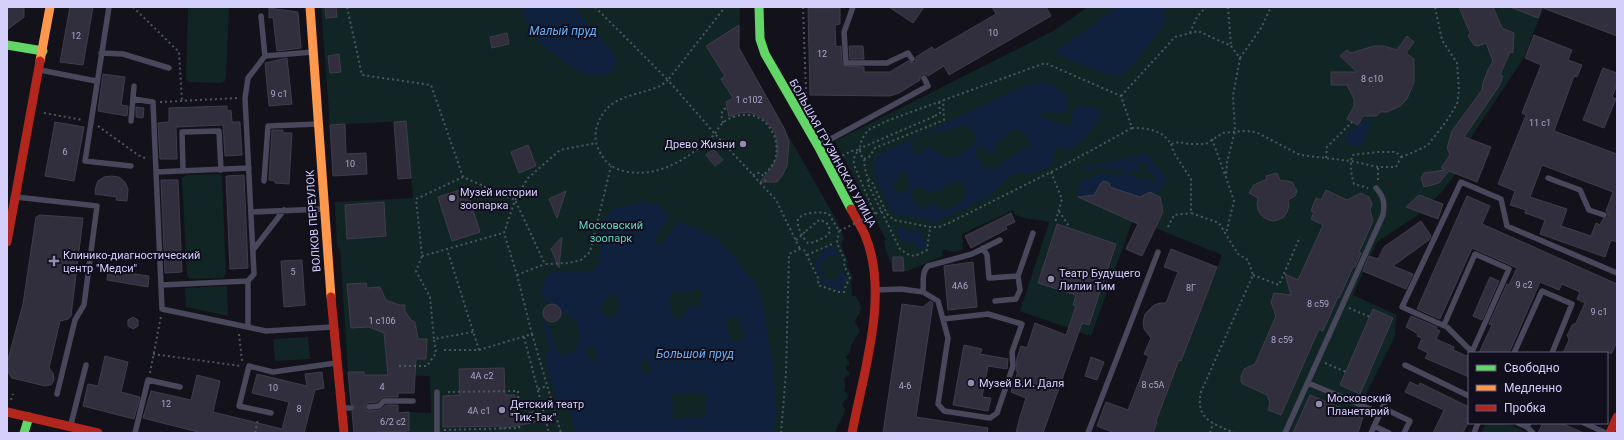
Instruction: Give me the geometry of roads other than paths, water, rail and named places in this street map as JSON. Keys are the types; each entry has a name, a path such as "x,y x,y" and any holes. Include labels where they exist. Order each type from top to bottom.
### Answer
{"street":[{"path":"7,242 40,70 50,7"},
{"name":"ВОЛКОВ ПЕРЕУЛОК","path":"310,7 333,327 344,433"},
{"name":"БОЛЬШАЯ ГРУЗИНСКАЯ УЛИЦА","path":"759,7 760,39 765,54 818,146 865,236 872,261 875,290 874,310 867,359 852,433"},
{"path":"7,45 43,51"},
{"path":"7,412 98,433"},
{"path":"24,433 29,417"}],"lane":[{"path":"109,7 96,81 85,161 131,166"},
{"path":"853,7 844,32 846,63 887,64 908,53 912,59"},
{"path":"248,327 248,281 254,274 245,98 248,78 265,56 261,16"},
{"path":"265,56 314,52"},
{"path":"101,53 123,54 169,68"},
{"path":"40,70 96,81"},
{"path":"818,146 928,86 924,78"},
{"path":"131,121 134,86"},
{"path":"133,99 153,102 162,309 266,331 333,327"},
{"path":"264,181 268,126 319,124"},
{"path":"183,171 182,132 211,131 219,131 221,170"},
{"path":"156,172 249,168"},
{"path":"1548,178 1580,190 1589,210 1604,215"},
{"path":"1444,325 1475,254 1509,269 1472,352 1444,325 1402,307 1461,182 1501,199 1507,226 1617,273"},
{"path":"1285,433 1383,215 1385,205 1382,195 1376,188"},
{"path":"16,197 97,206 84,305 75,320 57,394"},
{"path":"251,212 324,209"},
{"path":"253,250 284,210"},
{"path":"995,301 1016,299 1020,290 1018,276 1033,233"},
{"path":"923,292 923,275 924,270 928,266 972,254 1000,240"},
{"path":"983,248 987,255 989,278 1018,276"},
{"path":"1088,433 1158,252"},
{"path":"161,285 248,281"},
{"path":"875,290 901,289 923,292 938,300 943,319 948,338 938,404 944,411 990,418 997,413 1013,366 1012,352 1022,324 988,314 943,319"},
{"path":"1514,352 1542,291 1572,304 1552,352"},
{"path":"271,414 239,406 249,366 273,372 337,363"},
{"path":"70,426 86,365"},
{"path":"1405,365 1468,396"},
{"path":"135,433 148,380 180,388"},
{"path":"1308,382 1410,421 1404,433"},
{"path":"437,392 437,432"},
{"path":"1371,433 1387,398"},
{"path":"369,407 379,406 384,401 413,401"},
{"path":"341,408 351,408"},
{"path":"1586,424 1606,433"},
{"path":"1528,425 1533,433"},
{"path":"1374,426 1389,433"}],"water":[{"name":"Малый пруд","path":"522,7 573,7 609,46 616,58 614,69 606,74 598,76 590,75 573,68 537,40 527,23"},
{"path":"1118,7 1162,7 1166,12 1164,25 1137,60 1121,76 1111,76 1068,59 1055,51"},
{"path":"1044,82 1061,89 1066,96 1067,105 1064,112 1041,112 1040,115 1056,122 1072,126 1071,115 1076,107 1088,106 1100,110 1097,122 1084,137 1069,150 1058,147 1053,152 1053,162 1050,167 1030,174 1013,174 988,197 934,223 918,217 899,216 892,212 878,184 874,168 874,161 880,154 1025,85","holes":["966,125 971,129 976,138 970,148 955,156 949,158 943,156 931,146 926,147 919,154 916,153 911,146 915,140 926,134","1013,129 1024,133 1031,142 1028,149 1021,148 1016,154 1003,162 997,168 983,167 976,154 977,147 982,147 990,153 995,154 996,144","902,171 907,173 909,187 908,190 902,193 894,192 893,189 893,182 899,178","956,182 961,182 965,184 966,190 961,202 957,205 942,210 935,204 926,207 916,205 913,200 912,193 916,187 932,192"]},
{"path":"1366,120 1371,121 1371,123 1363,144 1361,146 1346,144 1345,138 1356,126"},
{"path":"1147,154 1167,179 1157,195 1150,192 1140,197 1110,187 1109,183 1104,181 1101,183 1094,195 1087,196 1083,200 1078,197 1077,184 1081,184 1082,180 1086,178 1092,178 1094,175 1099,174 1121,175 1124,171 1126,171 1139,180 1149,180 1155,184 1157,181 1154,175 1147,170 1147,164 1139,163 1137,166 1139,168 1138,171 1130,171 1128,169 1104,169 1102,167 1094,168 1089,172 1083,169 1082,166 1090,166"},
{"name":"Большой пруд","path":"641,200 649,204 656,203 669,215 654,241 661,245 679,221 713,236 734,257 754,282 761,295 773,365 777,417 772,433 725,433 721,431 718,433 576,433 570,412 557,399 545,361 546,354 550,350 543,322 549,323 557,351 563,355 571,352 576,347 579,332 578,324 567,314 546,302 541,296 545,276 550,272 590,271 595,269 598,265 605,219 610,211 618,207 636,204","holes":["701,291 702,295 699,305 686,309 685,314 679,319 675,318 672,316 669,298 674,292","613,295 617,298 619,306 615,316 610,318 605,316 601,311 603,303 608,297","737,316 744,335 743,339 732,342 725,320","591,346 594,347 596,360 589,360 587,349","642,360 648,361 650,371 648,374 643,373 641,363","705,393 706,417 673,419 672,394"]},
{"path":"900,227 909,231 918,230 927,241 925,249 921,251 911,241 905,243 902,241 897,233 898,228"},
{"path":"835,245 839,254 827,257 826,260 820,264 820,267 824,278 832,281 837,280 838,275 844,271 847,277 839,290 821,283 821,278 814,264 816,263 815,260 819,258 824,249"}],"place":[{"name":"Древо Жизни","path":"743,144"},
{"name":"Музей истории зоопарка","path":"452,198"},
{"name":"Клинико-диагностический центр \"Медси\"","path":"54,261"},
{"name":"Театр Будущего Лилии Тим","path":"1051,279"},
{"name":"Музей В.И. Даля","path":"971,383"},
{"name":"Московский Планетарий","path":"1319,404"},
{"name":"Детский театр \"Тик-Так\"","path":"502,410"}],"park label":[{"name":"Московский зоопарк","path":"611,231"}]}
